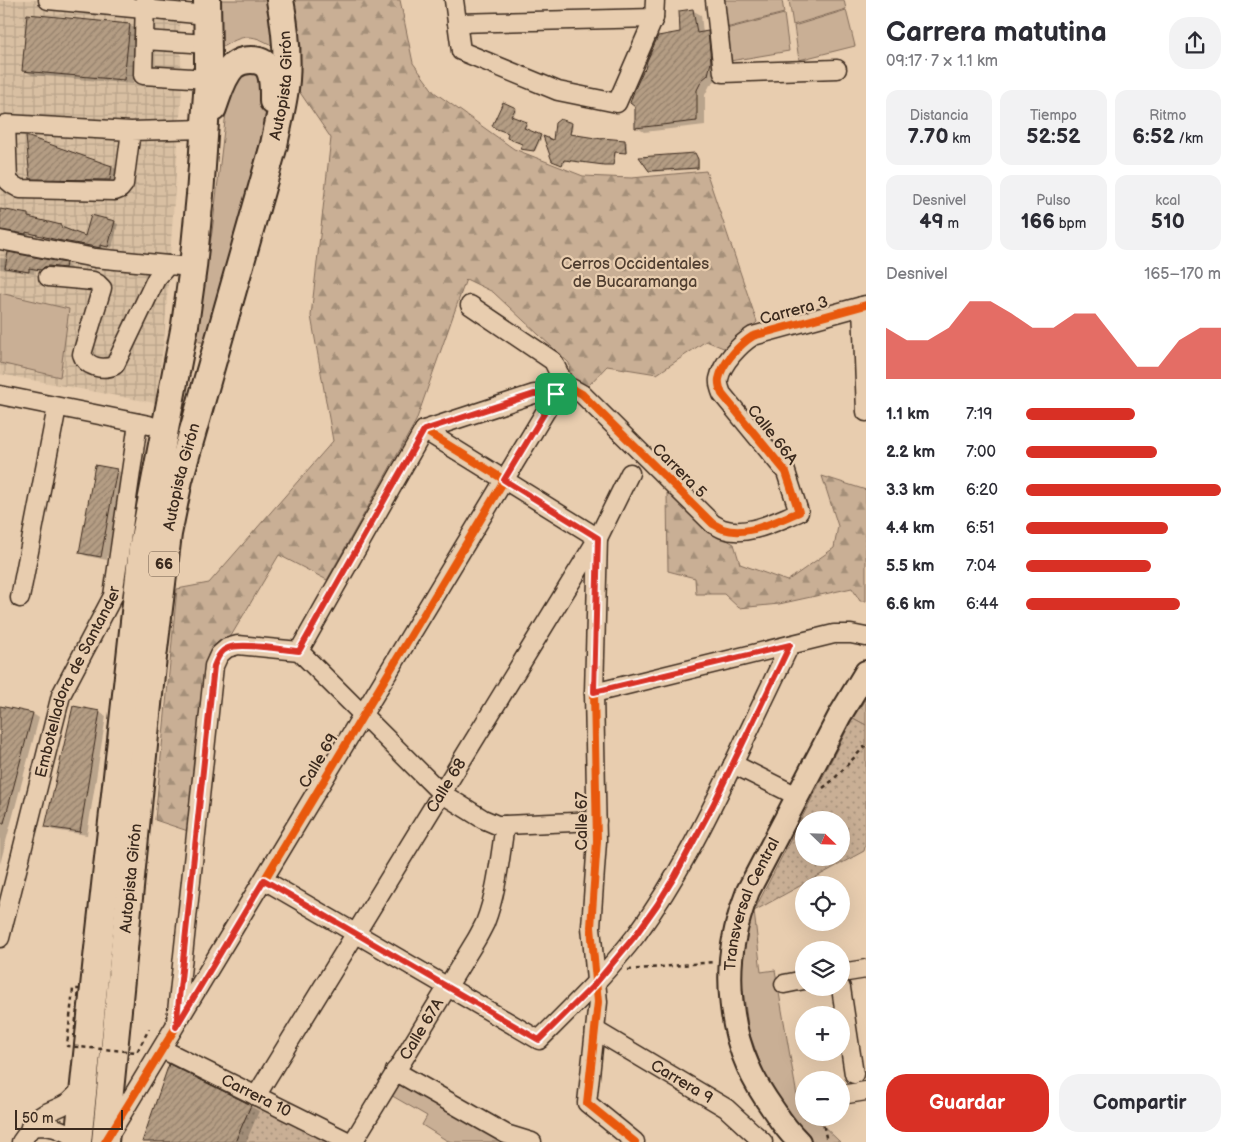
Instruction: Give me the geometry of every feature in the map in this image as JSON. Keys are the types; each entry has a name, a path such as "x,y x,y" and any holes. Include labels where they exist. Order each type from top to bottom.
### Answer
{"highway":[{"name":"Autopista Girón","path":"105,1142 150,683 168,534 179,480 274,145 282,110 286,80 286,46 280,0"},
{"name":"Autopista Girón","path":"67,1138 84,1087 142,549 185,325 181,266 198,214 208,80 207,7"},
{"path":"204,129 229,71 239,62 255,60 267,66 271,72 273,82 274,145"}],"main road":[{"name":"Transversal Central","path":"791,1140 758,1087 747,1066 741,1048 732,1005 731,960 734,939 748,891 840,715 866,672"}],"street":[{"path":"48,0 207,7"},
{"path":"454,0 457,23 461,51 558,91 617,103 655,9 457,23"},
{"path":"715,0 723,73 837,69"},
{"path":"145,4 143,76 208,80"},
{"path":"144,40 208,44"},
{"path":"132,131 124,184 120,189 115,191 20,188 8,181 3,124 132,131 204,129"},
{"path":"0,240 95,258 181,266"},
{"path":"48,277 93,281 102,288 82,354 84,360 89,364 109,368 115,365 156,279 181,266"},
{"path":"299,651 424,430 534,394 561,391 553,361 470,305"},
{"path":"864,306 866,412"},
{"name":"Carrera 3","path":"719,378 732,355 744,342 753,336 864,306"},
{"name":"Calle 66A","path":"719,378 719,387 722,394 786,472 798,512"},
{"name":"Carrera 5","path":"561,391 571,388 582,394 713,524 724,529 740,531 758,528 798,512"},
{"name":"Calle 69","path":"105,1142 504,480 561,391"},
{"path":"0,395 192,434"},
{"path":"20,598 57,407"},
{"name":"Embotelladora de Santander","path":"0,938 61,695 113,596 138,423"},
{"path":"424,430 598,538"},
{"name":"Calle 68","path":"256,1096 598,538 630,473"},
{"name":"Calle 67","path":"598,538 594,692 597,821 591,926 600,977 587,1103 636,1142"},
{"path":"594,692 834,634 851,634 866,637"},
{"path":"176,1027 214,666 219,655 227,648 238,645 299,651 441,793 482,820 497,825 597,821"},
{"path":"264,880 539,1040 600,977 635,936 675,876 713,805 790,645"},
{"path":"733,764 797,796"},
{"name":"Calle 67A","path":"351,1142 476,940 490,905 505,825"},
{"path":"850,972 866,969"},
{"path":"784,984 795,982"},
{"path":"842,996 854,1074"},
{"name":"Carrera 9","path":"595,1030 726,1108 763,1142"},
{"name":"Carrera 10","path":"162,1049 351,1142"},
{"path":"395,1071 506,1134 532,1142"},
{"path":"20,1142 38,1118 69,1102 84,1087"},
{"path":"850,1094 866,1091"},
{"path":"30,1127 46,1126 67,1138"}],"path":[{"path":"833,780 866,745"},
{"path":"600,977 731,960"},
{"path":"74,1038 79,990 73,989 67,1046 137,1052 149,1029"},
{"path":"824,1126 827,1142"}],"shaded area":[{"path":"0,0 179,0 182,89 164,340 155,403 0,374"}],"green space":[{"path":"218,0 272,0 278,49 261,40 248,37 236,40 219,49"},
{"name":"Cerros Occidentales de Bucaramanga","path":"293,0 400,0 413,63 434,92 514,149 583,176 632,178 706,171 757,322 726,349 706,341 657,374 607,366 588,386 571,381 569,363 493,292 466,279 416,421 327,580 279,555 231,636 218,642 208,655 188,831 155,820 177,589 209,583 333,441 311,316 331,138 299,91 301,46"},
{"path":"722,0 782,0 784,13 726,28"},
{"path":"789,0 844,0 846,9 793,25"},
{"path":"846,10 855,46 799,60 794,26"},
{"path":"784,14 789,51 730,61 726,29"},
{"path":"257,72 267,105 262,133 208,343 194,341 212,232 227,104 239,74"},
{"path":"0,293 69,309 60,377 0,363"},
{"path":"822,476 866,490 866,601 860,601 852,588 779,604 739,608 724,594 696,594 695,578 668,571 667,492 709,530 734,544 740,564 787,581 834,548 838,526"},
{"path":"866,698 866,725 853,718"},
{"path":"853,718 866,725 866,843 864,851 850,859 850,811 805,811"},
{"path":"795,831 795,866 836,866 818,876 795,876 795,889 754,911"},
{"path":"754,911 761,972 775,970 795,1085 795,1122 780,1104 763,1071 749,1032 741,976 744,939"},
{"path":"398,1079 508,1142 452,1142 446,1140 422,1125 427,1116 389,1094"},
{"path":"252,1102 330,1142 235,1142"},
{"path":"798,1126 823,1126 840,1142 814,1142"}],"building":[{"path":"693,9 697,33 708,31 711,62 708,75 702,80 697,90 697,121 635,128 635,107 630,103 658,36 680,32 679,11"},
{"path":"27,14 130,24 124,80 22,71"},
{"path":"503,102 516,108 511,116 527,122 524,128 541,135 534,151 520,149 522,144 507,138 508,133 492,126"},
{"path":"560,119 572,123 570,134 602,139 625,140 626,153 615,152 613,165 564,160 562,165 552,161 543,136 553,140 555,123"},
{"path":"26,136 112,166 110,180 30,179"},
{"path":"695,153 698,159 698,168 649,171 639,157"},
{"path":"0,209 28,214 28,217 61,225 61,227 85,236 91,215 115,221 108,247 100,245 100,248 26,232 26,234 0,230"},
{"path":"8,252 66,263 65,268 48,266 41,270 29,268 29,272 5,268"},
{"path":"95,465 117,469 101,557 79,553"},
{"path":"0,706 33,713 4,823 0,823"},
{"path":"73,706 100,711 80,832 45,827"},
{"path":"169,1064 251,1105 235,1142 142,1142"}],"cycle path":[{"path":"105,1142 556,394 561,390 571,388 582,394 713,524 732,531 752,530 799,512 786,472 722,394 719,379 724,367 732,354 753,336 866,305"},
{"path":"299,651 424,430 598,538 594,693 597,841 591,927 598,1002 587,1103 635,1142"}],"route":[{"path":"534,394 556,394 504,480 598,538 594,692 790,645 713,805 675,876 635,936 596,983 539,1040 264,880 176,1027 214,666 219,655 227,648 238,645 299,651 424,430 534,394"}]}
